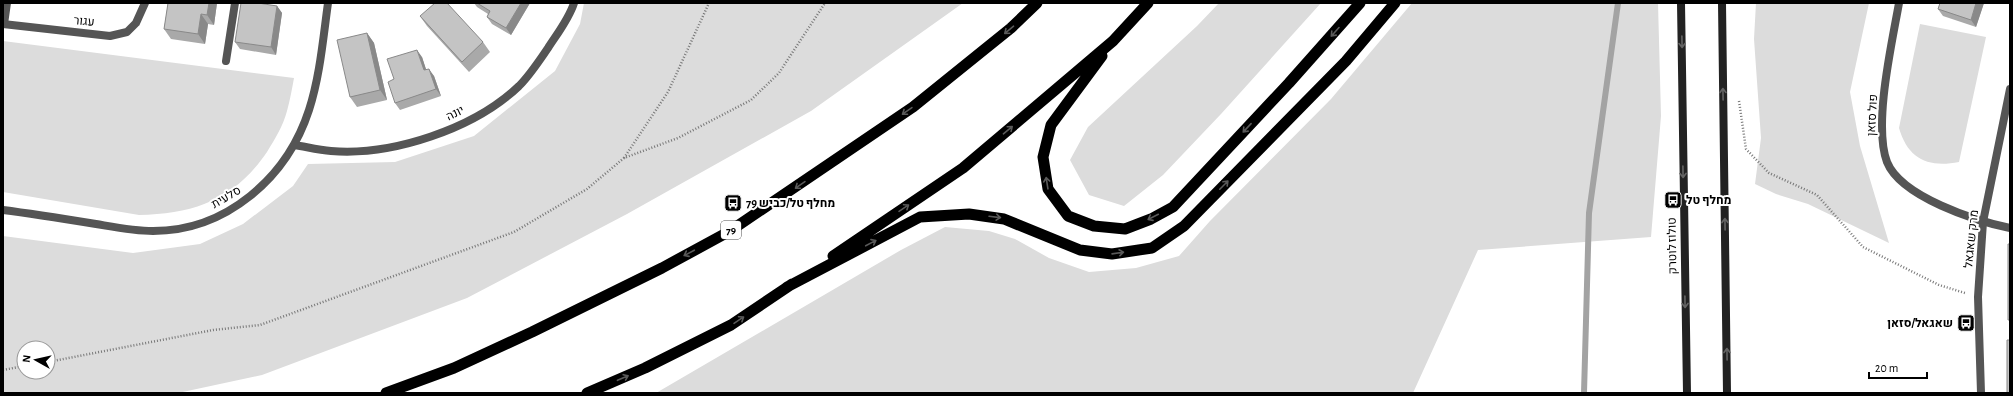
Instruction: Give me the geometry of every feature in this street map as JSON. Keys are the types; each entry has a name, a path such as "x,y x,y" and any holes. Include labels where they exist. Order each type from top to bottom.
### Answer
{"highway":[{"name":"79","path":"386,393 454,368 532,332 662,268 730,231 913,107 1011,28 1037,3"},
{"path":"1148,3 1113,41 1051,126 1043,157 1048,189 1068,216 1094,226 1125,229 1151,219 1173,207 1289,83 1360,3"},
{"path":"787,287 920,217 969,214 1004,219 1080,250 1112,254 1152,248 1190,220 1346,61 1395,3"},
{"path":"587,393 645,368 731,325 963,168 1113,41"}],"main road":[{"name":"טולוז לוטרק","path":"1681,3 1687,393"},
{"path":"1722,3 1728,393"}],"street":[{"path":"4,24 7,3"},
{"name":"עגור","path":"4,24 110,36 127,32 136,23 145,3"},
{"path":"226,61 235,3"},
{"name":"סלעית","path":"3,210 152,231 178,229 203,223 228,212 255,194 278,169 295,145 309,111 316,83 328,3"},
{"name":"יונה","path":"295,145 331,151 361,151 390,148 423,139 469,120 496,104 519,86 537,64 557,34 574,3"},
{"name":"פול סזאן","path":"1899,3 1887,74 1881,137 1888,163 1904,184 1924,198 1983,222 2010,228"},
{"name":"מרק שאגאל","path":"1981,393 1978,297 1983,222 2010,89"}],"path":[{"path":"56,360 212,330 260,325 514,232 587,188 624,158 668,92 709,3"},
{"path":"624,158 678,138 752,100 779,74 825,3"},
{"path":"1738,97 1746,149 1769,173 1817,195 1863,247 1939,285 1978,297"},
{"path":"3,370 16,368"}],"shaded area":[{"path":"584,3 963,3 811,111 627,214 467,298 262,375 178,393 3,393 3,236 133,253 200,244 243,224 293,186 308,164 395,162 474,136 555,71 580,24"},
{"path":"1219,3 1321,3 1221,114 1163,175 1124,206 1089,195 1070,160 1088,127 1197,26"},
{"path":"1412,3 1658,3 1661,116 1651,237 1478,250 1413,393 656,393 901,250 945,227 989,231 1015,239 1049,258 1089,272 1136,268 1179,256 1210,221 1331,99"},
{"path":"1756,3 1869,3 1850,92 1860,146 1889,243 1808,204 1776,194 1755,184 1761,138 1754,39"},
{"path":"1920,24 1986,37 1959,162 1938,164 1921,159 1908,147 1899,128"},
{"path":"3,41 294,78 287,111 278,132 267,152 255,168 241,182 212,201 196,207 159,214 139,215 3,192"}],"building":[{"path":"168,3 209,3 207,15 201,14 198,34 164,29"},
{"path":"241,3 258,3 277,6 271,47 235,42"},
{"path":"435,3 447,3 483,42 462,62 420,16"},
{"path":"477,3 521,3 506,28 487,17 490,11"},
{"path":"1940,3 1976,3 1971,20 1938,9"},
{"path":"367,33 380,90 350,97 337,40"},
{"path":"417,50 424,70 429,69 436,89 395,103 388,82 394,79 387,59"},
{"path":"2008,244 2010,244 2010,320 2008,320"},
{"path":"2007,340 2010,340 2010,393 2007,393"}],"waterway":[{"path":"1584,393 1589,213 1618,3"}],"place":[{"name":"מחלף טל","path":"1673,200"},
{"name":"מחלף טל/כביש 79","path":"733,203"},
{"name":"שאגאל/סזאן","path":"1966,323"}]}
